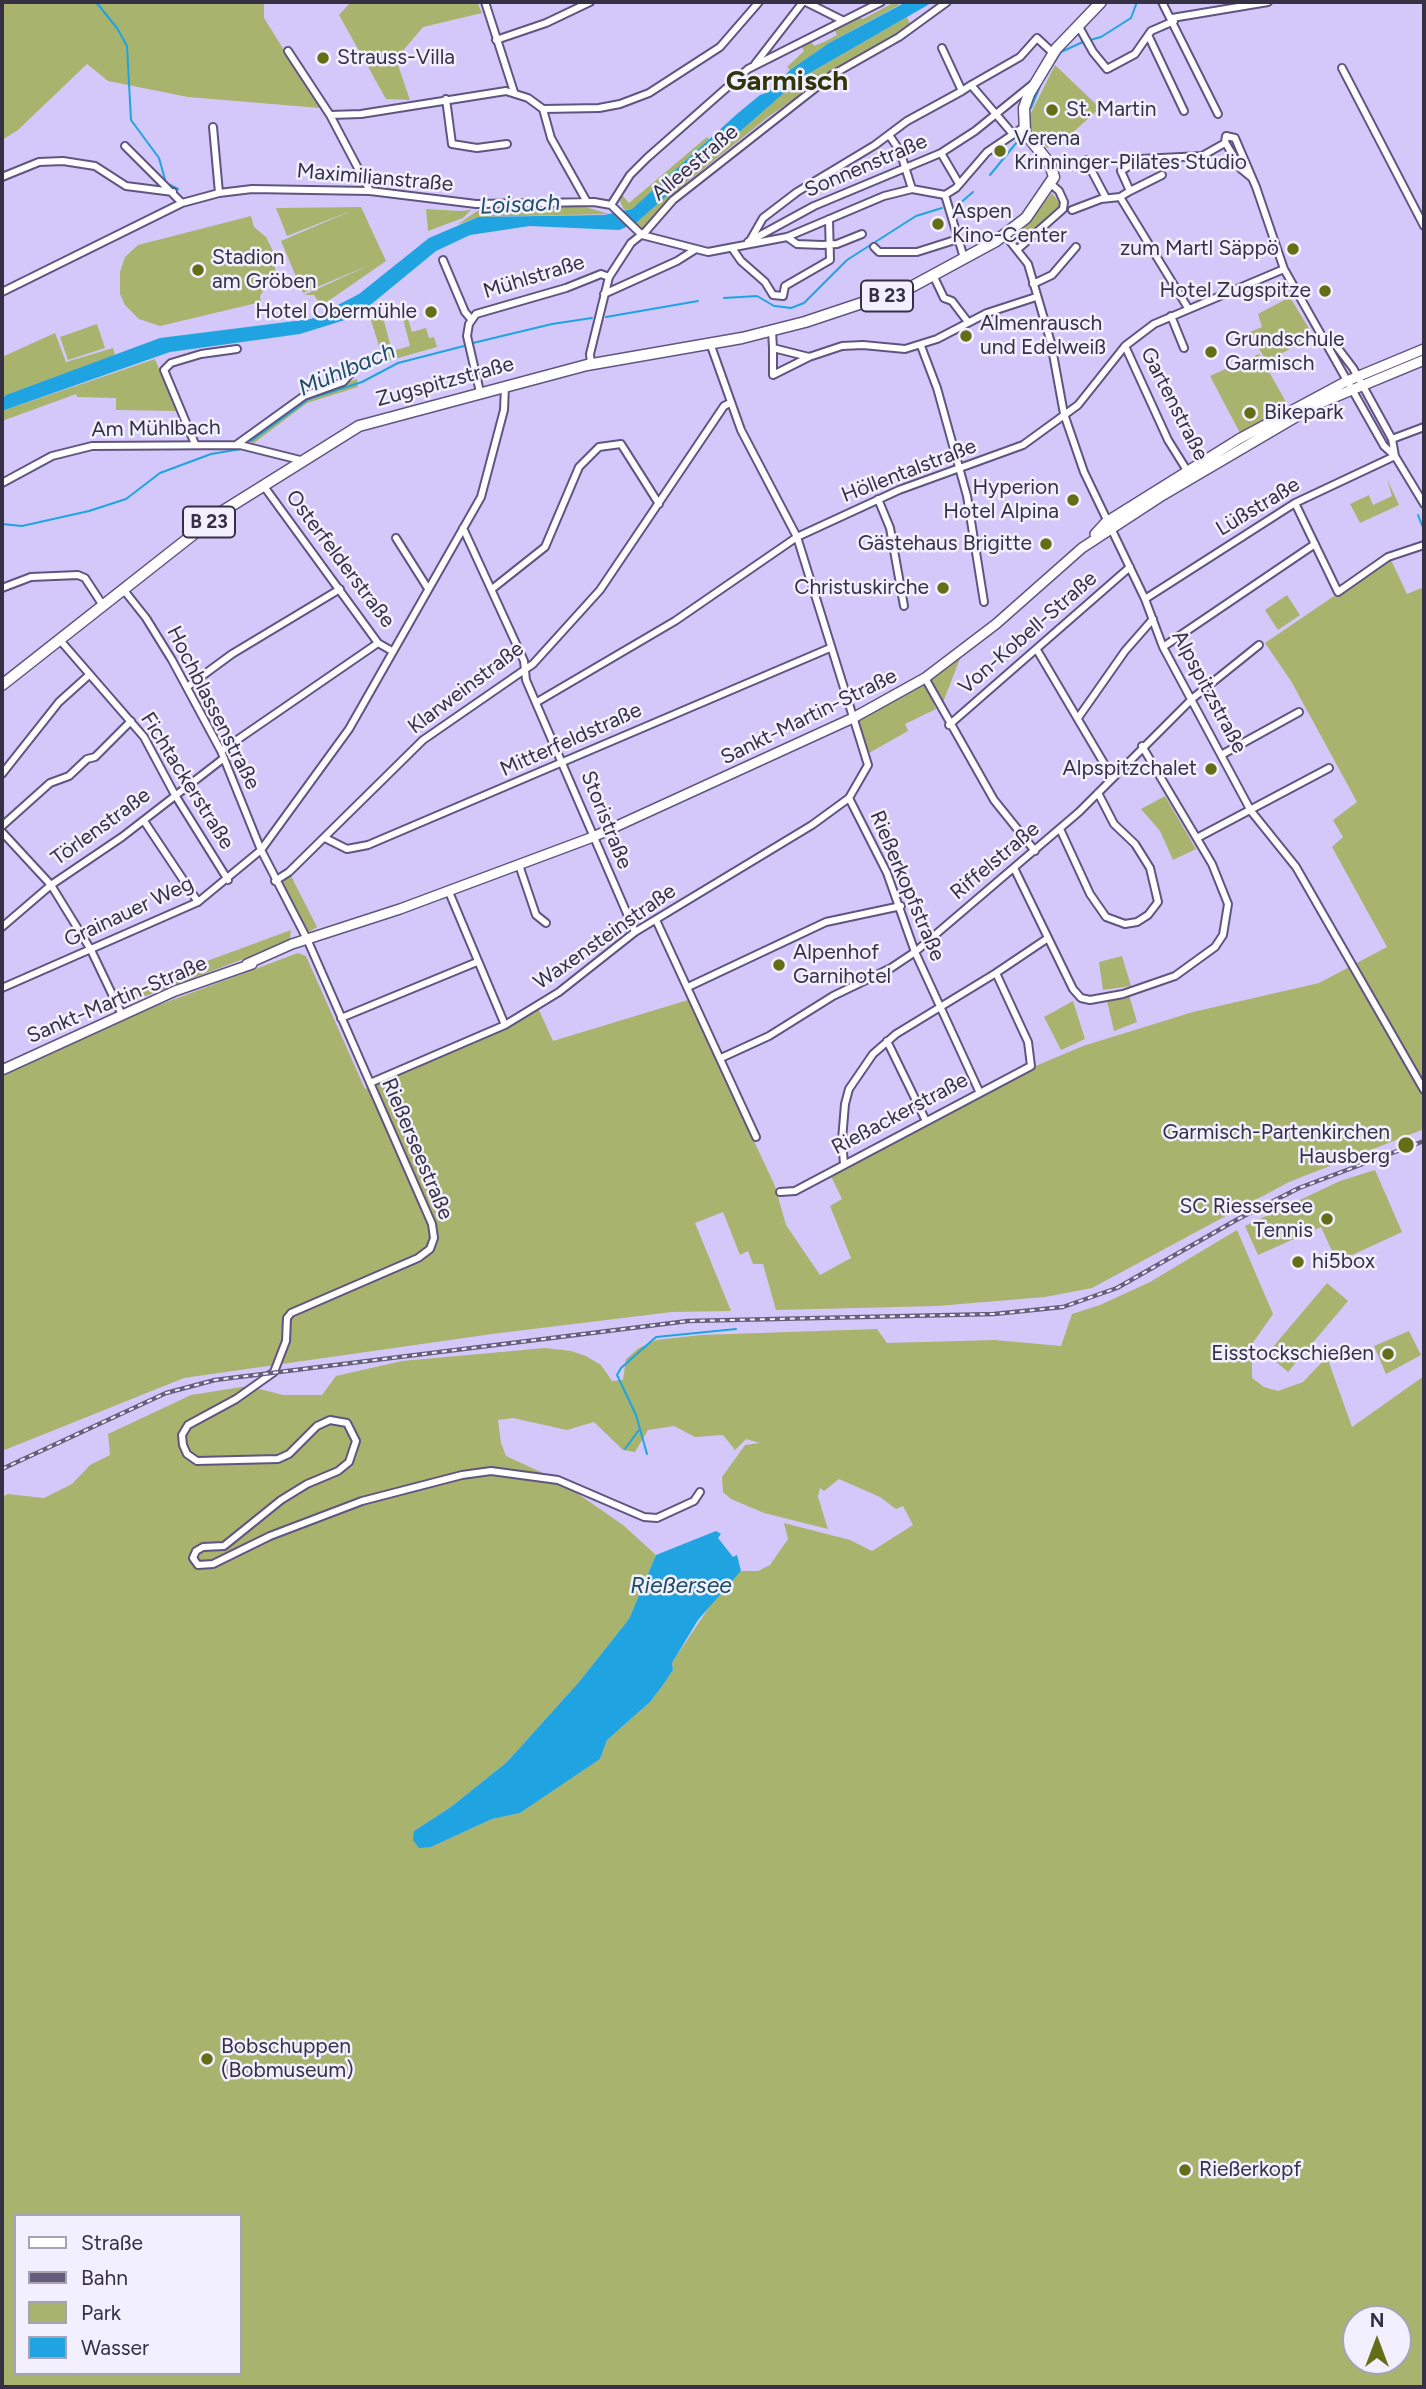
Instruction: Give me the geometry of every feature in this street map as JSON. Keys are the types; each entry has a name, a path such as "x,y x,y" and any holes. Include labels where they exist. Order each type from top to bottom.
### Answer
{"main road":[{"path":"1051,184 1053,170 1028,136 1024,108 1034,83 1053,53 1077,24 1101,2"},
{"name":"B 23","path":"964,258 1005,235 1026,218 1051,184"},
{"name":"Zugspitzstraße","path":"2,685 223,511 349,430 372,421 590,364 772,331 880,299 964,258"},
{"name":"Sankt-Martin-Straße","path":"2,1070 122,1014 247,964 593,837 853,718 925,678 996,624 1108,525 1189,474 1350,386 1357,377 1424,349"},
{"name":"Sankt-Martin-Straße","path":"1350,386 1362,386 1424,360"}],"street":[{"path":"485,2 514,92"},
{"path":"496,40 546,23 590,2"},
{"path":"330,115 361,114 506,90 543,109 598,108 649,93 720,47 759,2"},
{"path":"842,20 804,2 754,65 647,158 631,175 611,205 632,229 642,235 695,249 714,251 747,243 767,243 884,196 912,189 944,195 956,188 958,182 1012,133"},
{"path":"754,65 881,2"},
{"name":"Alleestraße","path":"590,364 609,277 631,243 642,235 673,200 832,75 892,42 947,2"},
{"path":"1163,2 1218,114"},
{"path":"1077,24 1107,69 1135,54 1151,31 1173,19 1268,2"},
{"path":"1149,37 1184,111"},
{"path":"747,243 763,218 797,192 907,121 1020,57 1037,38 1053,53"},
{"path":"942,48 962,90"},
{"path":"288,51 330,115 370,191"},
{"path":"1342,68 1424,226"},
{"name":"Sonnenstraße","path":"747,243 814,206 941,153 1034,83"},
{"path":"971,85 1012,133 1028,136"},
{"path":"446,99 453,144 477,148 507,144"},
{"path":"543,109 551,138 587,202"},
{"path":"213,127 219,193"},
{"path":"889,135 907,169 912,189"},
{"path":"1130,191 1121,174 1122,169 1143,158 1208,155 1225,143 1228,135 1235,138 1284,269 1326,339 1384,446 1395,456 1424,501"},
{"path":"125,146 182,203"},
{"path":"941,153 958,182"},
{"path":"1086,160 1107,198"},
{"path":"2,177 39,162 62,161 95,166 126,186 173,192"},
{"path":"1072,210 1107,198 1120,197 1162,175"},
{"path":"1005,235 1019,248 1063,208 1064,202 1059,191 1051,184"},
{"name":"Maximilianstraße","path":"2,292 182,203 219,193 274,188 370,191 476,204 587,202 611,205"},
{"path":"944,195 964,258"},
{"path":"1120,197 1188,308"},
{"path":"732,248 741,261 765,282 776,298 783,296 785,286 828,262 831,256 829,219"},
{"path":"787,237 797,244 830,245 862,234"},
{"path":"874,247 879,252 917,252 958,239"},
{"path":"1032,281 1052,275 1076,247"},
{"name":"Alpspitzstraße","path":"1019,248 1028,264 1051,343 1064,414 1084,472 1145,599 1163,647 1193,698 1251,811 1296,867 1424,1090"},
{"name":"Mühlstraße","path":"604,294 677,261 695,249"},
{"name":"Mühlstraße","path":"443,260 465,312 471,319 468,344 480,392"},
{"name":"Höllentalstraße","path":"537,702 675,621 797,537 878,499 1023,445 1078,405 1093,390 1125,346 1154,324 1284,269"},
{"name":"Mühlstraße","path":"471,319 490,307 566,288 601,274 609,277"},
{"path":"933,275 944,298 952,301 968,323"},
{"path":"772,331 773,375 809,357 842,346 905,349 921,346 968,323 1036,298"},
{"path":"1171,316 1184,348"},
{"path":"1326,339 1334,343 1357,377 1392,439 1395,456"},
{"name":"Rießerkopfstraße","path":"710,344 730,403 797,537 868,765 849,798 901,906 915,952 979,1091"},
{"path":"921,346 937,388 960,468 984,602"},
{"name":"Gartenstraße","path":"1125,346 1168,440 1189,474"},
{"path":"773,348 809,357"},
{"path":"195,443 164,370 171,363 201,354 237,349"},
{"name":"Am Mühlbach","path":"238,445 304,396 343,382 351,373"},
{"path":"261,850 349,729 427,587 481,497 492,465 507,394 505,386"},
{"name":"Klarweinstraße","path":"275,881 289,872 325,838 423,740 525,670 600,590 724,406 730,403"},
{"path":"1392,439 1424,427"},
{"name":"Am Mühlbach","path":"2,483 70,449 195,443 238,445 300,460"},
{"path":"492,589 545,547 579,467 599,447 612,443 621,444 659,504"},
{"name":"Lüßstraße","path":"1145,599 1294,503 1395,456"},
{"name":"Osterfelderstraße","path":"263,485 378,643 391,651"},
{"path":"878,499 890,528 904,606"},
{"path":"1294,503 1338,592 1388,557 1424,545"},
{"name":"Storistraße","path":"463,528 524,660 526,680 564,762 593,837 635,932"},
{"path":"396,538 427,587"},
{"path":"1163,647 1315,544"},
{"name":"Von-Kobell-Straße","path":"950,724 1130,567"},
{"path":"2,587 31,577 78,575 85,578 102,604"},
{"name":"Hochblassenstraße","path":"122,588 146,618 221,751 261,850"},
{"path":"187,687 232,654 340,589"},
{"path":"1078,718 1125,651 1153,620"},
{"name":"Fichtackerstraße","path":"59,639 131,721 155,754 175,795 228,880"},
{"path":"221,751 378,643"},
{"name":"Riffelstraße","path":"721,1058 769,1036 833,996 891,968 915,952 1060,829 1193,698 1259,645"},
{"name":"Mitterfeldstraße","path":"325,838 347,849 368,845 830,648"},
{"path":"1037,650 1112,777"},
{"path":"2,774 59,702 89,675"},
{"path":"925,678 999,808 1035,850"},
{"path":"1223,754 1299,712"},
{"path":"2,826 50,783 69,776 87,759 95,757 131,721"},
{"path":"1014,868 1073,989 1081,998 1090,1000 1148,986 1188,969 1214,947 1227,921 1228,904 1197,838 1142,746"},
{"name":"Törlenstraße","path":"2,927 51,885 144,821 224,758"},
{"path":"1197,838 1329,768"},
{"path":"1060,829 1090,894 1106,917 1125,924 1137,922 1148,915 1158,901 1150,868 1135,844 1114,824 1098,793"},
{"name":"Waxensteinstraße","path":"370,1083 505,1025 559,992 635,932 812,825 849,798"},
{"path":"144,821 198,902"},
{"path":"2,832 51,885 91,950 122,1014"},
{"path":"2,844 9,839"},
{"name":"Grainauer Weg","path":"2,988 198,902 228,880 261,850"},
{"name":"Rießerseestraße","path":"261,850 308,942 432,1224 434,1238 430,1249 418,1258 291,1314 287,1318 286,1341 274,1372 236,1399 188,1425 182,1435 183,1444 187,1454 197,1461 278,1459 289,1454 317,1426 331,1420 347,1423 356,1441 349,1462 281,1500 224,1546 196,1551 193,1558 198,1565 213,1564 270,1536 362,1501 462,1475 505,1471 543,1477 577,1487 644,1517 657,1518 694,1501 700,1492"},
{"path":"520,865 536,915 546,923"},
{"path":"449,891 505,1025"},
{"path":"688,988 826,922 901,906"},
{"path":"656,920 756,1138"},
{"path":"844,1164 842,1121 849,1089 861,1070 887,1041 996,974 1048,938"},
{"path":"341,1018 477,962"},
{"name":"Rießackerstraße","path":"783,1193 967,1103 979,1091 1031,1066 1028,1042 996,974"},
{"path":"887,1041 926,1121"}],"green space":[{"path":"2,2 264,2 264,18 320,108 188,97 108,81 87,64 18,130 2,140"},
{"path":"351,2 477,2 482,13 423,27 396,59 410,100 386,99 339,15"},
{"path":"895,2 899,5 829,43 790,70 787,67 804,51 801,45 811,41 814,46 824,42 837,35 834,28 857,17 863,19"},
{"path":"907,17 910,24 897,36 846,63 768,117 686,183 652,223 642,228 636,223 801,78"},
{"path":"1055,65 1100,108 1071,134 1047,148 1029,128 1029,117"},
{"path":"707,137 709,139 643,200 632,209 624,210 620,201 621,194 629,203"},
{"path":"1052,193 1062,206 1027,237 1021,237 1021,232"},
{"path":"582,206 609,214 478,217 457,225 477,211"},
{"path":"361,207 386,261 321,306 314,295 304,295 372,264 303,293 281,241 353,210 287,236 276,208"},
{"path":"426,209 471,210 463,218 428,231"},
{"name":"Stadion am Gröben","path":"251,216 254,227 266,237 275,255 275,273 260,296 261,302 160,326 139,319 125,305 120,294 120,272 125,257 138,245"},
{"path":"1290,297 1314,337 1266,361 1250,332 1262,327 1258,314"},
{"path":"381,310 392,351 410,346 401,311 405,310 412,332 426,328 429,338 434,337 437,347 384,362 370,317"},
{"path":"97,324 105,348 68,360 60,337"},
{"path":"55,333 66,362 113,348 115,355 6,395 2,399 2,357"},
{"path":"1259,354 1286,402 1276,409 1277,414 1240,433 1210,376"},
{"path":"155,359 176,411 116,410 116,398 77,397 76,394 2,421 2,411"},
{"path":"357,379 358,387 307,403 254,443 244,440 306,396"},
{"path":"1387,479 1399,505 1360,523 1350,504 1369,495 1373,505 1392,496"},
{"path":"1390,558 1407,594 1424,587 1424,1129 1289,1182 1092,1288 1045,1297 937,1306 776,1310 763,1264 753,1264 748,1251 740,1255 723,1212 695,1223 731,1311 672,1312 492,1334 184,1378 2,1451 2,1075 148,1009 298,953 306,956 365,1089 484,1038 538,1008 553,1041 688,1000 775,1186 786,1225 820,1275 851,1258 830,1206 842,1199 830,1174 1031,1068 1083,1046 1193,1012 1319,983 1387,947 1332,847 1343,837 1333,820 1357,802 1291,681 1265,643"},
{"path":"1287,595 1300,615 1278,630 1265,610"},
{"path":"961,656 942,705 928,680"},
{"path":"924,683 936,709 905,724 908,731 869,753 857,722"},
{"path":"1165,796 1196,849 1173,860 1160,831 1141,809"},
{"path":"290,874 317,927 305,934 280,881"},
{"path":"291,930 290,939 286,943 135,1000 122,997 161,978"},
{"path":"1122,956 1131,986 1103,990 1099,962"},
{"path":"1129,995 1137,1022 1114,1031 1107,1001"},
{"path":"1073,1001 1085,1039 1061,1050 1044,1017"},
{"name":"SC Riessersee Tennis","path":"1375,1170 1402,1232 1337,1262 1321,1227 1258,1255 1245,1226 1340,1181"},
{"path":"1237,1230 1273,1314 1252,1344 1252,1378 1264,1387 1278,1391 1303,1382 1327,1357 1352,1427 1424,1376 1424,2387 2,2387 2,1497 8,1494 44,1498 72,1484 90,1465 110,1455 108,1434 191,1395 248,1386 283,1395 322,1395 336,1376 402,1361 545,1348 586,1356 601,1365 612,1381 623,1380 626,1359 639,1348 656,1340 701,1335 877,1329 887,1343 995,1340 1061,1346 1072,1314 1100,1305 1150,1282","holes":["513,1418 567,1430 594,1422 623,1450 635,1452 648,1430 674,1426 695,1437 723,1435 735,1450 746,1439 760,1443 745,1445 722,1477 723,1492 731,1499 764,1513 828,1529 818,1497 820,1488 824,1491 839,1479 880,1497 896,1509 903,1506 913,1525 872,1551 850,1540 784,1523 788,1539 770,1565 758,1571 741,1571 710,1606 672,1663 673,1670 663,1685 650,1702 607,1740 600,1759 520,1813 492,1819 431,1847 414,1831 451,1807 507,1762 579,1682 629,1619 656,1555 623,1525 558,1480 506,1456 498,1420"]},
{"path":"1327,1283 1348,1301 1288,1372 1267,1354"},
{"path":"1409,1331 1421,1355 1386,1374 1374,1346"}],"water":[{"path":"906,2 933,2 801,78 636,223 619,230 530,226 470,235 436,251 369,306 348,319 300,334 170,352 2,411 2,399 6,395 160,338 311,319 359,294 429,238 478,217 604,215 632,209 737,114 760,95 769,92 790,70 829,43"},
{"name":"Rießersee","path":"716,1531 721,1534 718,1538 733,1557 737,1555 741,1571 698,1620 672,1663 673,1670 663,1685 650,1702 607,1740 600,1759 520,1813 492,1819 431,1847 419,1848 413,1840 414,1831 451,1807 507,1762 579,1682 629,1619 656,1555"}],"waterway":[{"path":"96,2 117,28 127,46 131,120 159,158 166,183 178,189"},
{"name":"Mühlbach","path":"1090,40 1101,37 1131,18 1137,2"},
{"name":"Mühlbach","path":"1042,81 1061,52 1085,41"},
{"name":"Mühlbach","path":"1031,108 1040,86"},
{"name":"Mühlbach","path":"990,175 1017,142"},
{"name":"Mühlbach","path":"958,205 973,192"},
{"name":"Mühlbach","path":"775,306 791,308 804,303 847,260 916,216 942,208"},
{"name":"Mühlbach","path":"724,298 757,296 774,306"},
{"name":"Mühlbach","path":"606,317 698,301"},
{"name":"Mühlbach","path":"473,343 552,324 592,318"},
{"name":"Mühlbach","path":"251,441 309,399 362,382 398,363 464,346"},
{"name":"Mühlbach","path":"2,524 22,526 89,511 126,499 160,473 211,454 241,449"},
{"path":"1418,515 1424,530"},
{"path":"647,1454 636,1415 617,1375 621,1368 656,1337 736,1329"},
{"path":"625,1449 639,1430"}],"railway":[{"path":"2,1469 166,1393 215,1380 688,1321 994,1314 1063,1307 1117,1288 1238,1219 1299,1188 1424,1141"}],"place":[{"name":"Strauss-Villa","path":"323,58"},
{"name":"St. Martin","path":"1052,110"},
{"name":"Verena Krinninger-Pilates Studio","path":"1000,151"},
{"name":"Aspen Kino-Center","path":"938,224"},
{"name":"zum Martl Säppö","path":"1293,249"},
{"name":"Stadion am Gröben","path":"198,270"},
{"name":"Hotel Zugspitze","path":"1325,291"},
{"name":"Hotel Obermühle","path":"431,312"},
{"name":"Almenrausch und Edelweiß","path":"966,336"},
{"name":"Grundschule Garmisch","path":"1211,352"},
{"name":"Bikepark","path":"1250,413"},
{"name":"Hyperion Hotel Alpina","path":"1073,500"},
{"name":"Gästehaus Brigitte","path":"1046,544"},
{"name":"Christuskirche","path":"943,588"},
{"name":"Alpspitzchalet","path":"1211,769"},
{"name":"Alpenhof Garnihotel","path":"779,965"},
{"name":"Garmisch-Partenkirchen Hausberg","path":"1406,1145"},
{"name":"SC Riessersee Tennis","path":"1327,1219"},
{"name":"hi5box","path":"1298,1262"},
{"name":"Eisstockschießen","path":"1388,1354"},
{"name":"Bobschuppen (Bobmuseum)","path":"207,2059"},
{"name":"Rießerkopf","path":"1185,2170"}],"district":[{"name":"Garmisch","path":"787,82"}],"water label":[{"name":"Loisach","path":"520,205"}]}
